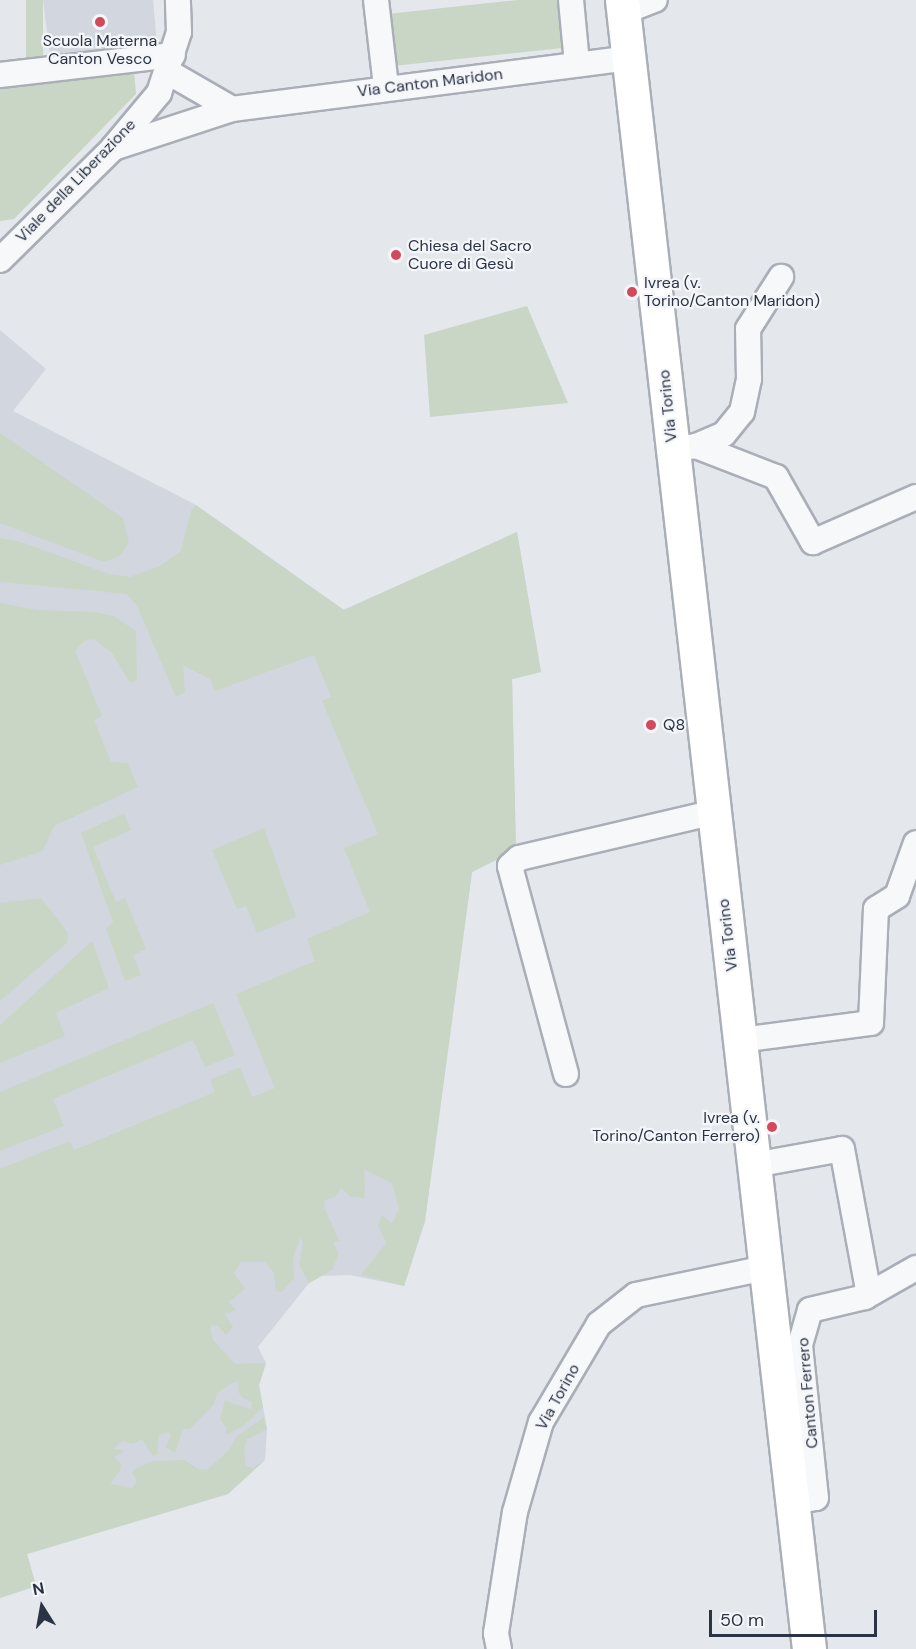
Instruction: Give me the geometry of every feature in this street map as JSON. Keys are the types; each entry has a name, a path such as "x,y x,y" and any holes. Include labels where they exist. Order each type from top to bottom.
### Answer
{"street":[{"name":"Viale della Liberazione","path":"0,260 113,148 159,93 171,63 179,32 178,0"},
{"path":"376,0 386,87"},
{"path":"571,0 577,64"},
{"path":"623,6 655,0"},
{"name":"Via Torino","path":"623,6 684,448 715,812 809,1649"},
{"name":"Via Canton Maridon","path":"113,148 232,110 386,87 629,58"},
{"path":"0,75 171,63 232,110"},
{"path":"684,448 724,434 742,412 749,380 748,329 781,277"},
{"path":"684,448 776,477 813,542 916,497"},
{"path":"566,1074 510,866 519,858 715,812"},
{"path":"740,1040 871,1023 876,909 897,896 916,843"},
{"path":"754,1166 842,1149 869,1294"},
{"name":"Via Torino","path":"499,1649 496,1633 515,1512 541,1422 599,1324 636,1294 765,1268"},
{"name":"Canton Ferrero","path":"793,1502 816,1497 817,1484 800,1345 803,1325 810,1310 869,1294 916,1268"}],"shaded area":[{"name":"Scuola Materna Canton Vesco","path":"43,0 153,0 157,45 50,57"},
{"path":"0,330 46,369 13,411 196,505 343,610 517,532 541,672 512,679 516,850 472,872 425,1221 404,1286 350,1275 322,1276 309,1283 258,1347 266,1363 259,1385 267,1429 265,1460 228,1494 27,1554 36,1586 0,1598"}],"green space":[{"path":"26,0 43,0 43,59 26,59"},
{"path":"518,0 557,0 563,48 393,66 387,14"},
{"path":"134,71 136,94 14,219 0,221 0,86"},
{"path":"527,306 568,403 430,417 424,335"},
{"path":"0,433 123,518 129,542 120,556 104,562 0,523"},
{"path":"196,505 344,610 517,532 541,672 512,679 516,850 472,872 425,1221 404,1286 361,1275 386,1243 378,1225 382,1215 392,1224 399,1209 392,1183 364,1169 365,1198 351,1197 341,1188 335,1197 325,1200 324,1207 339,1240 333,1243 339,1254 332,1270 309,1283 299,1265 303,1242 300,1238 293,1258 294,1278 282,1292 276,1291 274,1273 265,1262 241,1262 234,1273 245,1289 229,1302 236,1310 225,1314 233,1327 226,1335 218,1326 210,1325 213,1340 235,1364 266,1363 259,1385 263,1407 242,1427 225,1435 227,1429 220,1419 225,1401 251,1409 252,1402 242,1397 238,1391 239,1381 234,1382 217,1393 214,1404 190,1429 183,1429 175,1453 165,1447 171,1437 169,1432 159,1435 157,1455 153,1456 142,1439 133,1444 122,1441 113,1449 125,1451 114,1457 121,1464 120,1471 110,1484 132,1488 137,1481 132,1473 136,1468 154,1461 184,1460 200,1470 208,1469 229,1450 236,1437 264,1417 267,1429 247,1439 244,1450 246,1466 253,1468 265,1460 228,1494 27,1554 36,1586 0,1598 0,1169 70,1141 74,1150 215,1092 210,1080 240,1067 252,1097 275,1088 236,994 315,961 307,939 370,912 344,848 378,834 322,701 331,697 314,655 215,691 210,679 183,665 185,692 176,697 137,606 127,594 0,582 0,538 21,542 109,574 130,577 160,566 181,551 191,511"},
{"path":"0,603 37,610 94,612 114,616 136,631 137,680 130,683 112,653 94,639 84,641 75,651 102,716 94,720 111,762 128,763 138,787 54,826 43,851 0,865"},
{"path":"124,813 131,830 93,847 116,902 125,898 146,949 133,955 141,975 125,981 106,929 113,922 81,833"},
{"path":"264,828 296,917 257,933 246,906 237,909 212,850"},
{"path":"41,898 68,933 67,943 0,1001 0,903"},
{"path":"92,941 109,988 56,1013 65,1036 0,1063 0,1025"},
{"path":"213,1003 235,1055 205,1067 193,1040 53,1099 64,1126 0,1151 0,1092"}],"place":[{"name":"Scuola Materna Canton Vesco","path":"100,22"},
{"name":"Chiesa del Sacro Cuore di Gesù","path":"396,255"},
{"name":"Ivrea (v. Torino/Canton Maridon)","path":"632,292"},
{"name":"Q8","path":"651,725"},
{"name":"Ivrea (v. Torino/Canton Ferrero)","path":"772,1127"}]}
